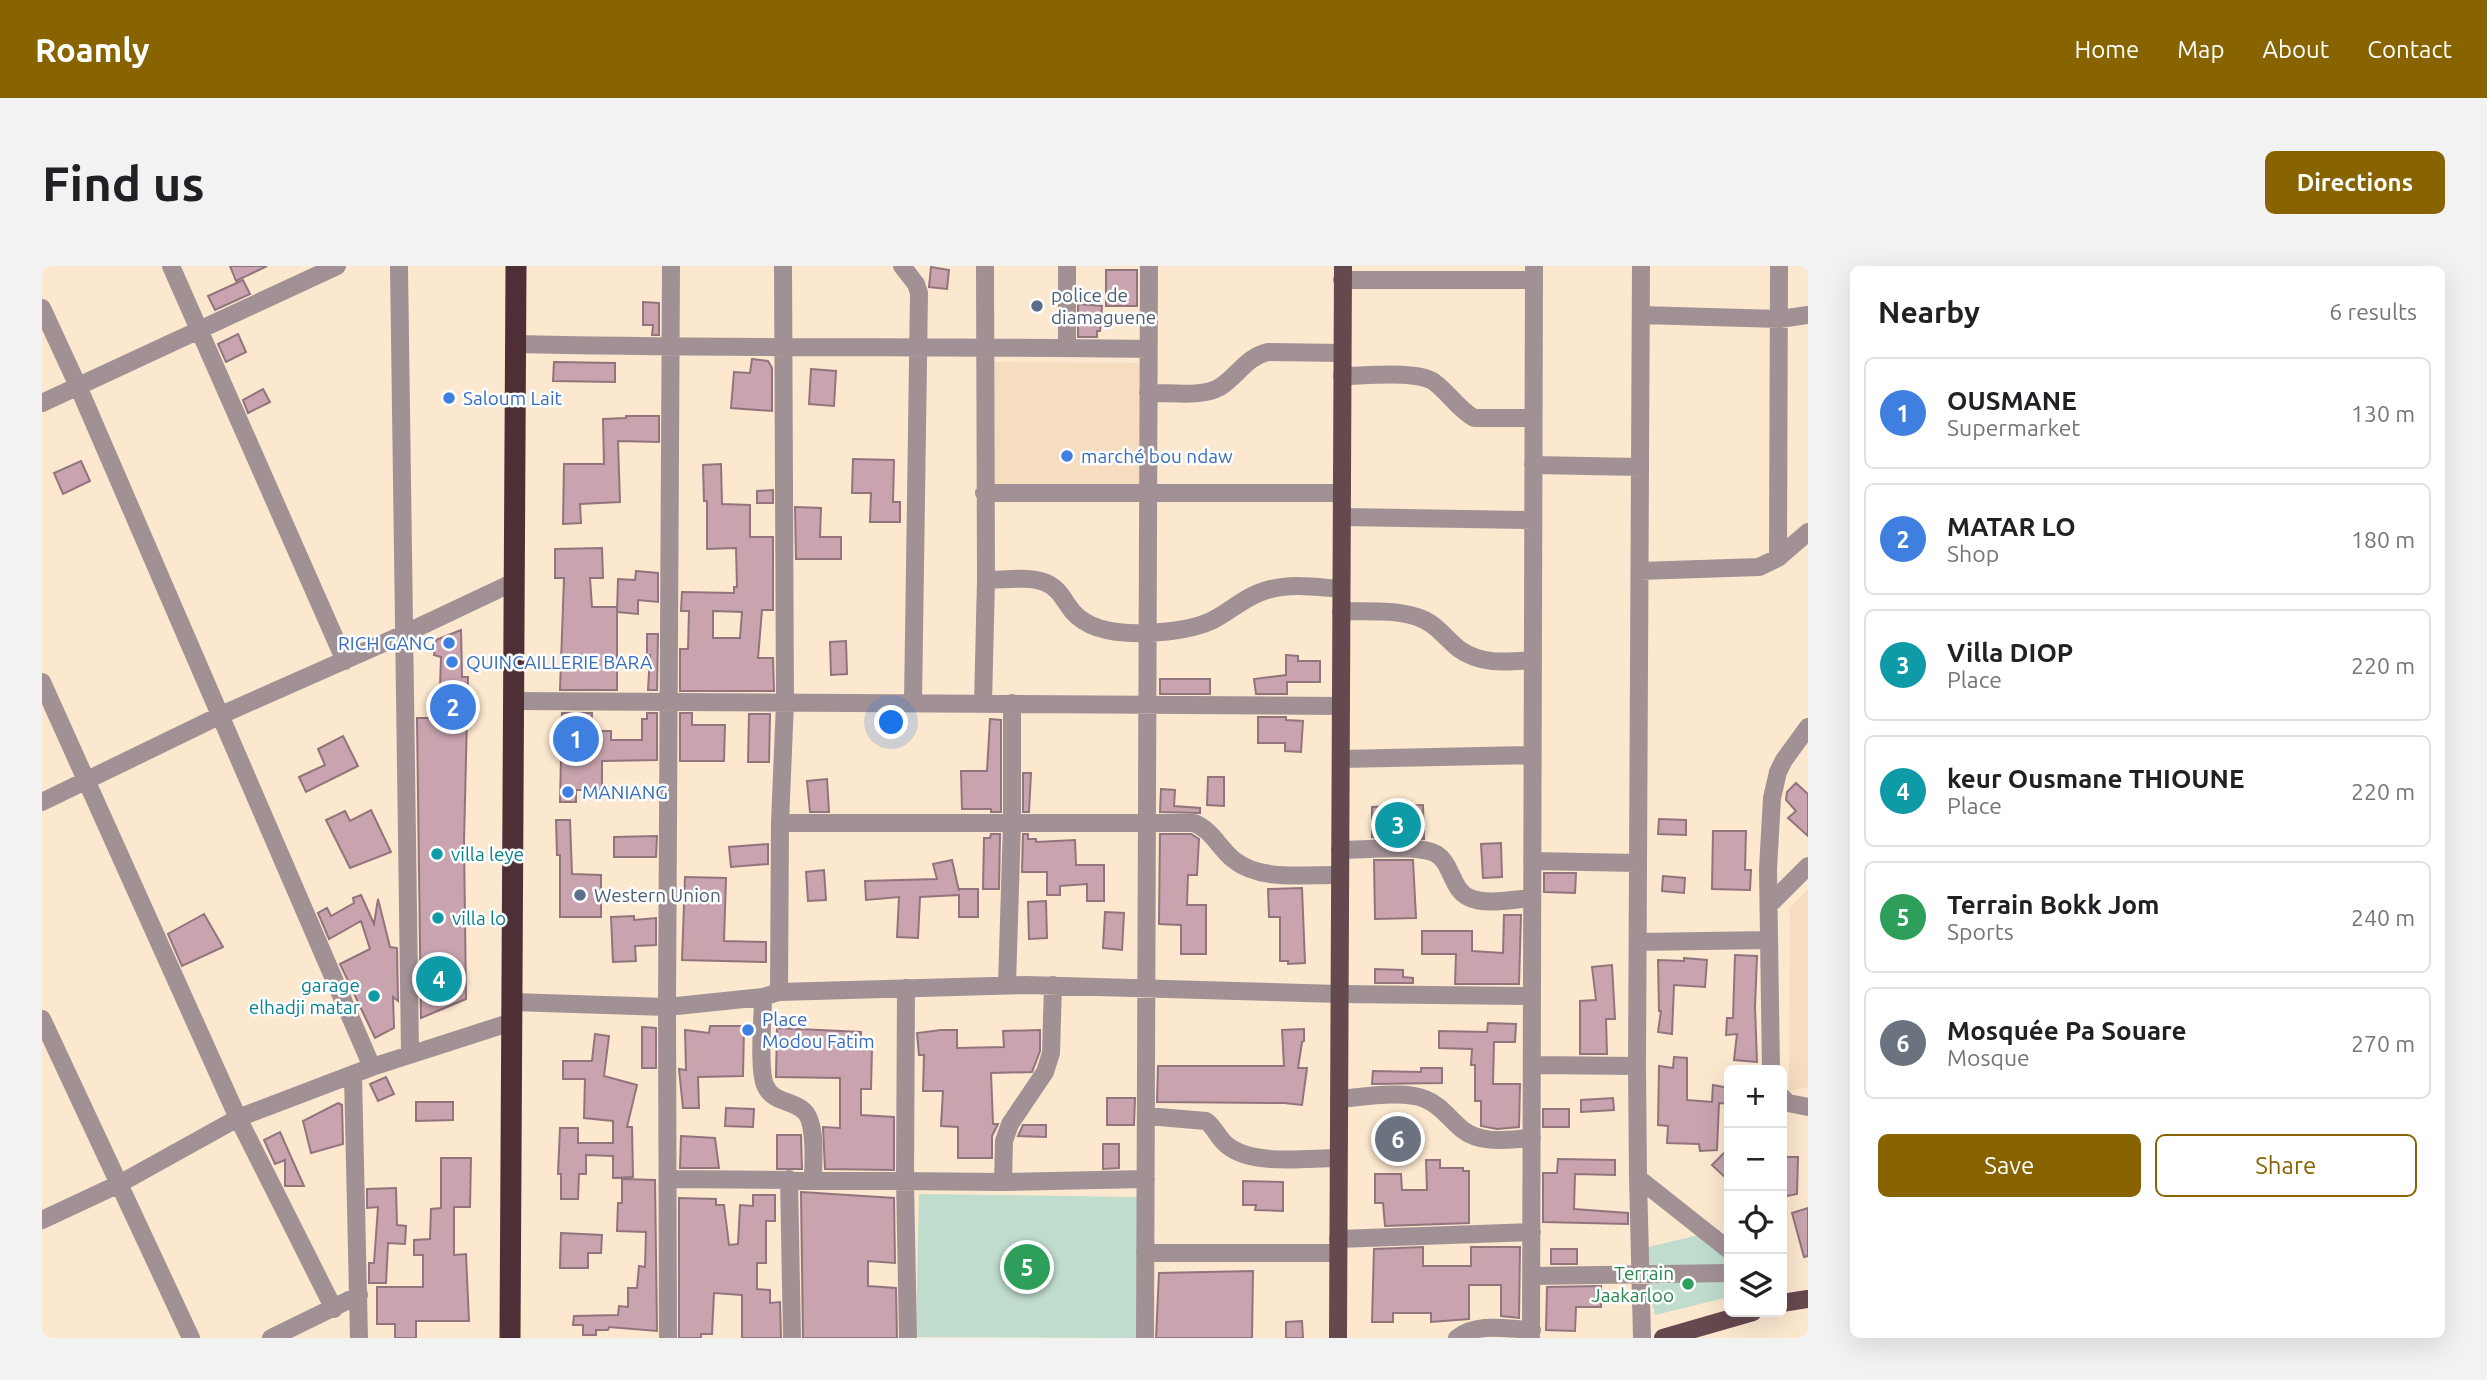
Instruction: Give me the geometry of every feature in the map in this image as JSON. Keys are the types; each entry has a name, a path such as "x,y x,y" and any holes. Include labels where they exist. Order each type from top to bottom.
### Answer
{"highway":[{"path":"510,1338 516,266"}],"main road":[{"path":"1338,1338 1343,273"},
{"path":"1663,1338 1736,1317"}],"street":[{"path":"171,266 345,661"},
{"path":"42,403 337,266"},
{"path":"399,266 410,1053"},
{"path":"668,1338 671,266"},
{"path":"783,266 785,702 771,994 764,1082 776,1099 803,1109 809,1118 814,1180"},
{"path":"902,266 916,284 919,293 912,703"},
{"path":"983,704 986,580 985,266"},
{"path":"1067,266 1067,348"},
{"path":"1145,1338 1149,266"},
{"path":"1641,266 1637,1066 1643,1338"},
{"path":"1779,266 1779,558"},
{"path":"1343,273 1534,273 1531,1334 1482,1328 1473,1329 1457,1338"},
{"path":"42,308 372,1066"},
{"path":"1641,314 1780,319 1808,315"},
{"path":"516,344 1148,349"},
{"path":"1148,393 1212,391 1222,386 1257,354 1342,353"},
{"path":"1342,376 1422,376 1437,384 1466,414 1474,418 1533,418"},
{"path":"1533,465 1640,467"},
{"path":"984,493 1342,493"},
{"path":"1342,517 1532,520"},
{"path":"1640,571 1759,567 1779,558 1808,532"},
{"path":"986,580 1044,582 1058,589 1072,611 1084,623 1100,629 1147,633 1211,621 1237,603 1264,591 1295,585 1341,589"},
{"path":"42,802 221,715 404,635 514,582"},
{"path":"1341,611 1396,612 1419,617 1439,629 1460,650 1481,660 1532,660"},
{"path":"42,682 238,1118 334,1308"},
{"path":"513,701 1341,706"},
{"path":"1007,985 1012,823 1012,703"},
{"path":"1771,1065 1769,905 1772,798 1777,772 1808,727"},
{"path":"1340,759 1532,755"},
{"path":"780,823 1194,823 1204,827 1233,859 1259,872 1340,874"},
{"path":"1340,850 1434,852 1446,862 1466,897 1481,901 1532,898"},
{"path":"1532,861 1638,863"},
{"path":"1769,905 1808,866"},
{"path":"1638,942 1769,940"},
{"path":"42,1220 119,1184 238,1118 353,1076 372,1066 512,1012 667,1007 771,994 1007,985 1532,996"},
{"path":"1003,1182 1004,1141 1010,1124 1045,1072 1051,1053 1053,985"},
{"path":"906,988 905,1181 908,1338"},
{"path":"42,1019 191,1338"},
{"path":"1532,1065 1637,1066"},
{"path":"353,1076 359,1338"},
{"path":"1339,1099 1412,1095 1433,1104 1463,1130 1476,1137 1493,1140 1532,1138"},
{"path":"1787,1102 1808,1107"},
{"path":"1147,1116 1206,1121 1227,1145 1248,1156 1337,1158"},
{"path":"1638,1178 1724,1246"},
{"path":"668,1179 1003,1182 1146,1179"},
{"path":"789,1180 792,1338"},
{"path":"1145,1253 1338,1246 1532,1232"},
{"path":"1532,1276 1724,1273"},
{"path":"271,1338 359,1295"}],"shaded area":[{"name":"marché bou ndaw","path":"994,362 1138,363 1142,366 1140,489 992,490"},
{"path":"1808,889 1808,1087 1789,1091 1790,907"}],"green space":[{"path":"919,1194 1137,1197 1136,1338 916,1337"},
{"name":"Terrain Jaakarloo","path":"1720,1230 1724,1248 1724,1298 1655,1315 1640,1249"}],"building":[{"path":"230,266 267,266 236,281"},
{"path":"931,267 949,270 947,289 929,287"},
{"path":"1106,270 1137,270 1137,306 1106,306"},
{"path":"243,280 250,294 215,310 208,296"},
{"path":"643,302 659,303 659,335 652,335 653,325 643,325"},
{"path":"1078,304 1102,306 1097,337 1078,337"},
{"path":"238,334 246,352 226,362 218,344"},
{"path":"752,359 768,361 772,368 772,411 731,408 734,372 750,373"},
{"path":"554,362 615,363 615,382 553,381"},
{"path":"811,369 836,371 834,406 809,404"},
{"path":"263,389 270,402 248,413 243,400"},
{"path":"659,416 659,442 618,441 620,502 580,504 581,523 563,524 564,464 604,464 603,419"},
{"path":"853,459 894,460 893,502 900,502 900,522 870,522 871,493 852,493"},
{"path":"81,461 90,481 63,494 54,473"},
{"path":"721,464 722,504 750,505 750,537 773,537 773,610 762,610 758,658 773,658 774,691 680,691 680,649 688,649 689,611 681,611 682,592 734,593 734,587 737,587 736,548 707,549 707,501 704,501 703,465","holes":["713,611 742,612 740,638 713,638"]},
{"path":"773,490 773,503 757,503 757,491"},
{"path":"795,507 821,508 820,537 841,537 841,559 796,559"},
{"path":"602,548 603,578 590,578 592,607 617,607 617,690 560,690 564,578 555,578 555,549"},
{"path":"636,571 658,573 658,602 638,600 638,614 617,612 618,579 635,580"},
{"path":"461,630 462,677 468,677 464,841 466,999 421,1018 417,718 439,718 441,657 434,655 436,640"},
{"path":"647,634 658,634 657,690 648,690 650,655 647,655"},
{"path":"846,641 847,674 831,675 830,642"},
{"path":"1286,655 1298,656 1298,661 1320,661 1320,682 1287,682 1287,694 1256,694 1254,679 1286,675"},
{"path":"1160,679 1210,679 1210,694 1160,694"},
{"path":"562,713 592,713 591,731 611,731 611,740 642,740 642,719 647,719 647,713 657,713 657,760 602,761 602,790 576,790 576,802 560,802"},
{"path":"680,713 692,713 692,725 725,725 724,761 680,761"},
{"path":"749,714 770,714 769,762 748,762"},
{"path":"1258,717 1286,717 1286,720 1303,721 1301,752 1285,751 1285,743 1258,743"},
{"path":"990,719 1001,720 1001,812 991,812 991,809 962,809 961,771 987,771"},
{"path":"343,736 358,766 306,792 299,777 325,765 318,749"},
{"path":"1023,773 1031,773 1029,812 1023,812"},
{"path":"1208,777 1224,777 1224,806 1207,805"},
{"path":"827,779 829,812 810,812 807,781"},
{"path":"1796,783 1808,794 1808,836 1788,818 1796,811 1786,800 1787,792"},
{"path":"1161,789 1175,790 1174,806 1200,808 1200,813 1160,812"},
{"path":"1423,805 1424,839 1372,837 1372,807"},
{"path":"371,810 391,852 350,868 326,820 345,811 350,821"},
{"path":"1659,819 1686,820 1686,835 1658,834"},
{"path":"556,820 570,820 572,874 601,875 601,917 560,917 560,855 557,855"},
{"path":"1713,831 1746,831 1745,870 1751,870 1750,890 1712,889"},
{"path":"991,834 1000,834 999,889 983,889 984,838 990,838"},
{"path":"1023,834 1028,834 1028,839 1036,839 1036,842 1075,840 1076,865 1104,865 1104,901 1087,901 1087,884 1060,886 1060,895 1047,895 1047,872 1022,872"},
{"path":"1160,834 1191,834 1199,839 1197,875 1188,875 1187,905 1206,905 1206,954 1181,954 1181,925 1159,924"},
{"path":"657,836 656,857 614,857 614,837"},
{"path":"1501,843 1502,877 1483,878 1481,844"},
{"path":"768,844 768,864 731,867 729,847"},
{"path":"952,860 959,891 978,889 978,917 959,917 959,895 920,897 918,938 897,937 899,897 866,900 865,881 937,879 933,864"},
{"path":"1374,860 1413,860 1416,918 1375,919"},
{"path":"824,870 826,900 808,901 806,872"},
{"path":"1544,873 1576,873 1575,893 1544,892"},
{"path":"1663,876 1685,878 1684,893 1662,891"},
{"path":"685,877 726,878 724,941 766,942 766,962 682,960"},
{"path":"1302,888 1305,963 1288,964 1288,961 1280,961 1280,917 1269,917 1268,889"},
{"name":"garage elhadji matar","path":"361,895 374,924 378,899 390,947 397,948 398,1001 393,997 394,1028 375,1038 340,964 370,949 361,921 329,939 318,913 327,908 331,916 354,903 353,898"},
{"path":"1046,901 1047,938 1029,939 1028,902"},
{"path":"1105,912 1124,913 1122,950 1103,948"},
{"path":"204,914 223,947 182,966 168,934"},
{"path":"1504,915 1521,915 1519,984 1455,984 1456,954 1422,954 1422,931 1472,931 1472,951 1503,953"},
{"path":"634,916 634,920 656,918 656,945 635,946 636,961 613,962 611,917"},
{"path":"1735,955 1757,956 1757,1062 1734,1060 1737,1034 1726,1035 1727,1018 1733,1018"},
{"path":"1684,958 1707,960 1705,987 1674,985 1672,1034 1658,1032 1661,1011 1658,960 1684,961"},
{"path":"1612,965 1615,1019 1606,1019 1607,1054 1580,1054 1580,1001 1596,1000 1592,967"},
{"path":"1375,969 1403,970 1403,977 1413,978 1413,983 1375,983"},
{"path":"1488,1023 1516,1024 1515,1042 1494,1042 1493,1084 1520,1084 1519,1127 1497,1129 1481,1126 1481,1101 1475,1101 1472,1049 1439,1048 1439,1031 1487,1032"},
{"path":"710,1026 744,1026 743,1076 698,1077 699,1108 683,1108 679,1069 686,1070 685,1030 709,1033"},
{"path":"642,1027 656,1028 656,1068 642,1068"},
{"path":"777,1028 861,1032 861,1048 872,1048 871,1089 861,1089 861,1115 894,1117 894,1170 825,1169 823,1127 840,1128 840,1078 776,1077"},
{"path":"1304,1029 1298,1068 1307,1068 1302,1105 1157,1102 1158,1066 1284,1066 1282,1030"},
{"path":"957,1030 957,1048 1004,1047 1003,1031 1040,1030 1040,1051 1032,1072 991,1073 993,1124 998,1124 992,1136 992,1158 958,1158 958,1127 941,1126 943,1091 923,1091 924,1055 919,1055 917,1033"},
{"path":"595,1034 609,1036 604,1076 637,1085 627,1127 632,1127 633,1177 613,1178 613,1156 586,1155 586,1174 579,1174 578,1199 561,1199 561,1174 558,1174 560,1128 578,1128 578,1143 613,1143 613,1121 584,1118 585,1079 563,1079 563,1061 592,1061"},
{"path":"1674,1057 1687,1058 1687,1100 1712,1102 1713,1085 1724,1087 1724,1104 1719,1103 1717,1150 1700,1151 1699,1144 1667,1143 1668,1126 1658,1125 1659,1066 1673,1068"},
{"path":"1421,1068 1442,1068 1442,1083 1372,1084 1373,1071 1421,1072"},
{"path":"386,1077 394,1094 378,1101 370,1084"},
{"path":"1107,1098 1135,1098 1134,1125 1107,1125"},
{"path":"1613,1098 1614,1110 1581,1112 1581,1100"},
{"path":"416,1102 453,1102 453,1120 416,1121"},
{"path":"338,1103 342,1105 343,1144 311,1153 303,1121"},
{"path":"726,1108 754,1109 753,1127 725,1126"},
{"path":"1543,1109 1569,1109 1569,1127 1543,1127"},
{"path":"1023,1125 1046,1125 1046,1137 1018,1136"},
{"path":"280,1132 304,1186 285,1186 285,1160 275,1164 264,1140"},
{"path":"777,1135 801,1135 802,1169 777,1169"},
{"path":"681,1136 715,1138 719,1168 680,1168"},
{"path":"1103,1144 1119,1144 1119,1168 1103,1169"},
{"path":"1724,1153 1724,1176 1712,1165"},
{"path":"1787,1157 1798,1157 1797,1194 1787,1196"},
{"path":"441,1158 471,1158 470,1207 454,1207 454,1255 466,1254 469,1321 416,1321 416,1338 395,1338 395,1324 377,1324 377,1287 423,1287 423,1255 414,1255 414,1240 430,1239 431,1209 441,1208"},
{"path":"1558,1159 1615,1160 1615,1175 1575,1174 1574,1209 1628,1213 1628,1224 1543,1222 1543,1173 1557,1173"},
{"path":"1426,1160 1440,1160 1440,1168 1463,1168 1463,1171 1469,1171 1469,1223 1385,1226 1383,1203 1375,1203 1375,1174 1401,1174 1402,1190 1427,1190"},
{"path":"622,1179 655,1180 657,1331 609,1327 608,1330 596,1330 596,1335 583,1335 583,1325 573,1325 574,1316 618,1315 619,1306 628,1307 628,1288 637,1288 639,1266 645,1267 646,1232 617,1231 618,1203 622,1203"},
{"path":"1243,1181 1283,1182 1283,1211 1255,1210 1256,1205 1243,1205"},
{"path":"396,1188 397,1225 406,1226 405,1244 388,1243 386,1283 369,1283 369,1263 374,1263 378,1207 367,1208 367,1189"},
{"path":"801,1192 894,1198 895,1263 868,1261 868,1286 896,1288 897,1338 803,1338"},
{"path":"753,1195 775,1195 775,1221 766,1221 766,1263 757,1263 757,1289 770,1290 770,1303 780,1302 781,1338 742,1338 742,1295 714,1293 712,1334 701,1334 701,1338 679,1338 679,1198 716,1199 716,1205 724,1205 729,1245 738,1244 740,1205 753,1206"},
{"path":"1808,1208 1808,1256 1804,1257 1792,1213"},
{"path":"561,1233 602,1235 601,1253 588,1253 588,1268 560,1268"},
{"path":"1423,1247 1423,1266 1471,1266 1471,1247 1520,1247 1519,1318 1501,1316 1501,1285 1469,1285 1469,1319 1431,1322 1431,1313 1393,1313 1393,1322 1372,1322 1374,1249"},
{"path":"1551,1249 1577,1249 1577,1264 1551,1264"},
{"path":"1253,1271 1252,1338 1156,1338 1159,1273"},
{"path":"1601,1286 1601,1307 1576,1307 1575,1331 1546,1330 1547,1287"},
{"path":"1302,1321 1303,1338 1286,1338 1286,1322"}],"place":[{"name":"police de diamaguene","path":"1037,306"},
{"name":"Saloum Lait","path":"449,398"},
{"name":"marché bou ndaw","path":"1067,456"},
{"name":"RICH GANG","path":"449,643"},
{"name":"QUINCAILLERIE BARA","path":"452,662"},
{"name":"MATAR LO","path":"453,707"},
{"name":"OUSMANE","path":"576,739"},
{"name":"MANIANG","path":"568,792"},
{"name":"Villa DIOP","path":"1398,825"},
{"name":"villa leye","path":"437,854"},
{"name":"Western Union","path":"580,895"},
{"name":"villa lo","path":"438,918"},
{"name":"keur Ousmane THIOUNE","path":"439,979"},
{"name":"garage elhadji matar","path":"374,996"},
{"name":"Place Modou Fatim","path":"748,1030"},
{"name":"Mosquée Pa Souare","path":"1398,1139"},
{"name":"Terrain Bokk Jom","path":"1027,1267"},
{"name":"Terrain Jaakarloo","path":"1688,1284"}]}
